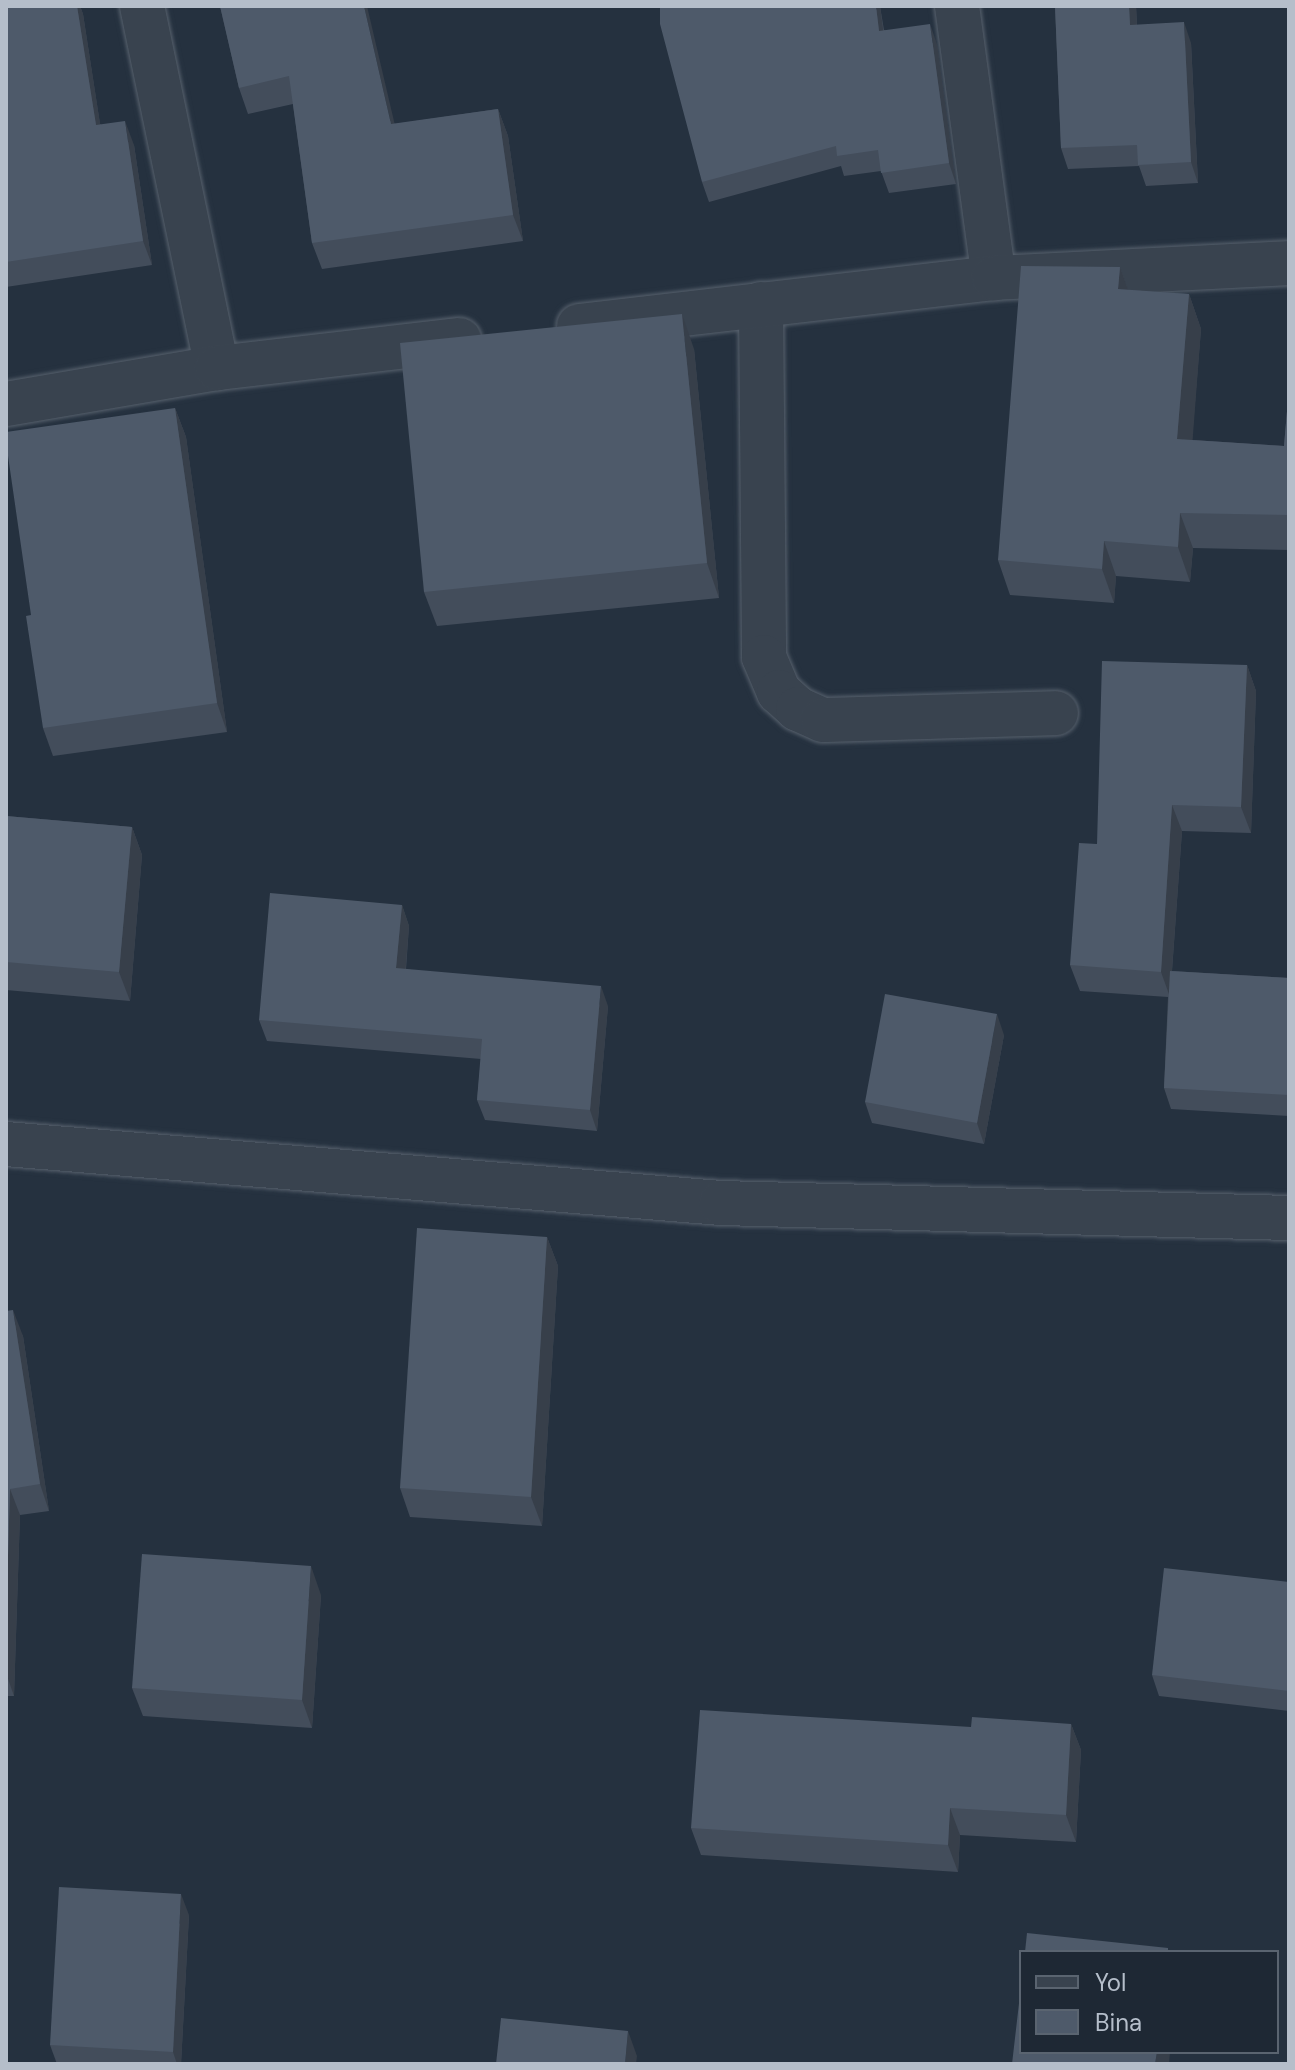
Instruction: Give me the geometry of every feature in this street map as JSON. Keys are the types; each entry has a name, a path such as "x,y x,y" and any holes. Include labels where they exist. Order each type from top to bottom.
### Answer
{"street":[{"path":"142,6 217,368"},
{"path":"957,6 994,278"},
{"path":"543,330 994,278 1289,263"},
{"path":"761,304 764,657 779,692 798,709 823,720 1056,713"},
{"path":"6,404 217,368 497,335"},
{"path":"6,1144 721,1203 1289,1218"}],"building":[{"path":"6,6 77,6 96,125 125,121 143,241 6,262"},
{"path":"220,6 364,6 391,124 498,109 513,215 312,243 289,76 239,88"},
{"path":"660,6 876,6 879,31 930,24 949,163 881,173 878,150 837,156 836,146 702,182 660,24"},
{"path":"1055,6 1129,6 1130,25 1184,22 1191,162 1138,165 1137,145 1061,148"},
{"path":"1021,266 1120,267 1118,289 1189,294 1177,439 1284,446 1289,388 1289,515 1180,513 1178,547 1104,541 1102,569 998,560"},
{"path":"682,314 707,563 424,592 400,343"},
{"path":"175,408 217,703 43,728 26,616 31,615 6,432"},
{"path":"1102,661 1247,665 1241,807 1172,805 1161,972 1070,965 1079,843 1097,844"},
{"path":"6,816 132,827 119,972 6,962"},
{"path":"270,893 402,905 396,968 601,986 590,1110 477,1100 482,1039 259,1020"},
{"path":"1170,971 1289,978 1289,1095 1164,1088"},
{"path":"885,994 997,1014 977,1123 865,1102"},
{"path":"417,1228 547,1237 531,1497 400,1488"},
{"path":"13,1310 40,1484 10,1489 6,1624 6,1311"},
{"path":"142,1554 311,1566 302,1700 132,1688"},
{"path":"1164,1568 1289,1582 1289,1691 1152,1675"},
{"path":"700,1710 971,1727 972,1717 1071,1724 1066,1815 950,1808 948,1845 691,1828"},
{"path":"59,1887 181,1894 173,2052 50,2045"},
{"path":"1027,1933 1168,1948 1168,1950 1025,1950"},
{"path":"1019,2003 1019,2054 1157,2054 1155,2064 1012,2064"},
{"path":"501,2018 628,2031 625,2064 496,2064"}]}
